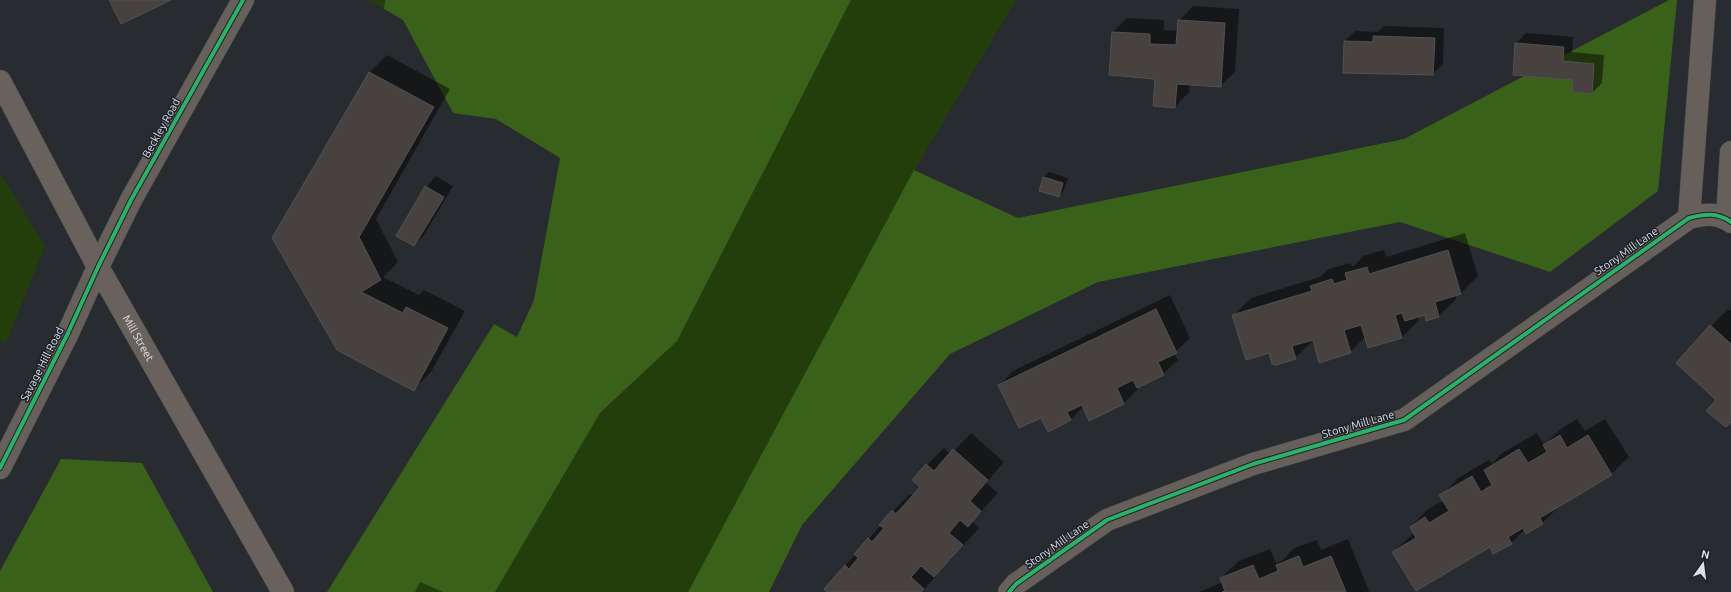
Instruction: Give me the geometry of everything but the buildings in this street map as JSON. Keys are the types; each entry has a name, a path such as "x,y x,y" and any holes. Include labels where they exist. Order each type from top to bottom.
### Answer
{"main road":[{"name":"Mill Street","path":"0,82 98,267 283,592"}],"street":[{"name":"Beckley Road","path":"98,267 131,200 243,0"},
{"path":"1689,218 1705,0"},
{"name":"Stony Mill Lane","path":"1009,592 1016,584 1107,520 1253,464 1404,420 1689,218 1707,213 1729,221 1731,152"},
{"name":"Savage Hill Road","path":"0,468 68,333 98,267"}],"green space":[{"path":"367,0 385,0 384,9"},
{"path":"385,0 851,0 677,341 600,413 495,592 443,592 420,582 415,592 327,592 494,324 517,337 534,300 560,158 496,119 453,113 403,20 384,9"},
{"path":"851,0 1016,0 914,171 688,592 495,592 600,413 677,340"},
{"path":"1669,0 1677,0 1658,191 1550,272 1400,222 1098,282 950,354 802,525 769,592 688,592 914,170 1018,218 1404,139"},
{"path":"0,173 45,246 6,343 0,340"},
{"path":"61,459 142,463 213,592 0,592 0,571"},
{"path":"420,582 443,592 415,592"}],"cycle path":[{"path":"0,468 68,333 131,200 243,0"},
{"path":"1009,592 1016,584 1107,520 1253,464 1404,420 1689,218 1716,215 1731,222"}]}
